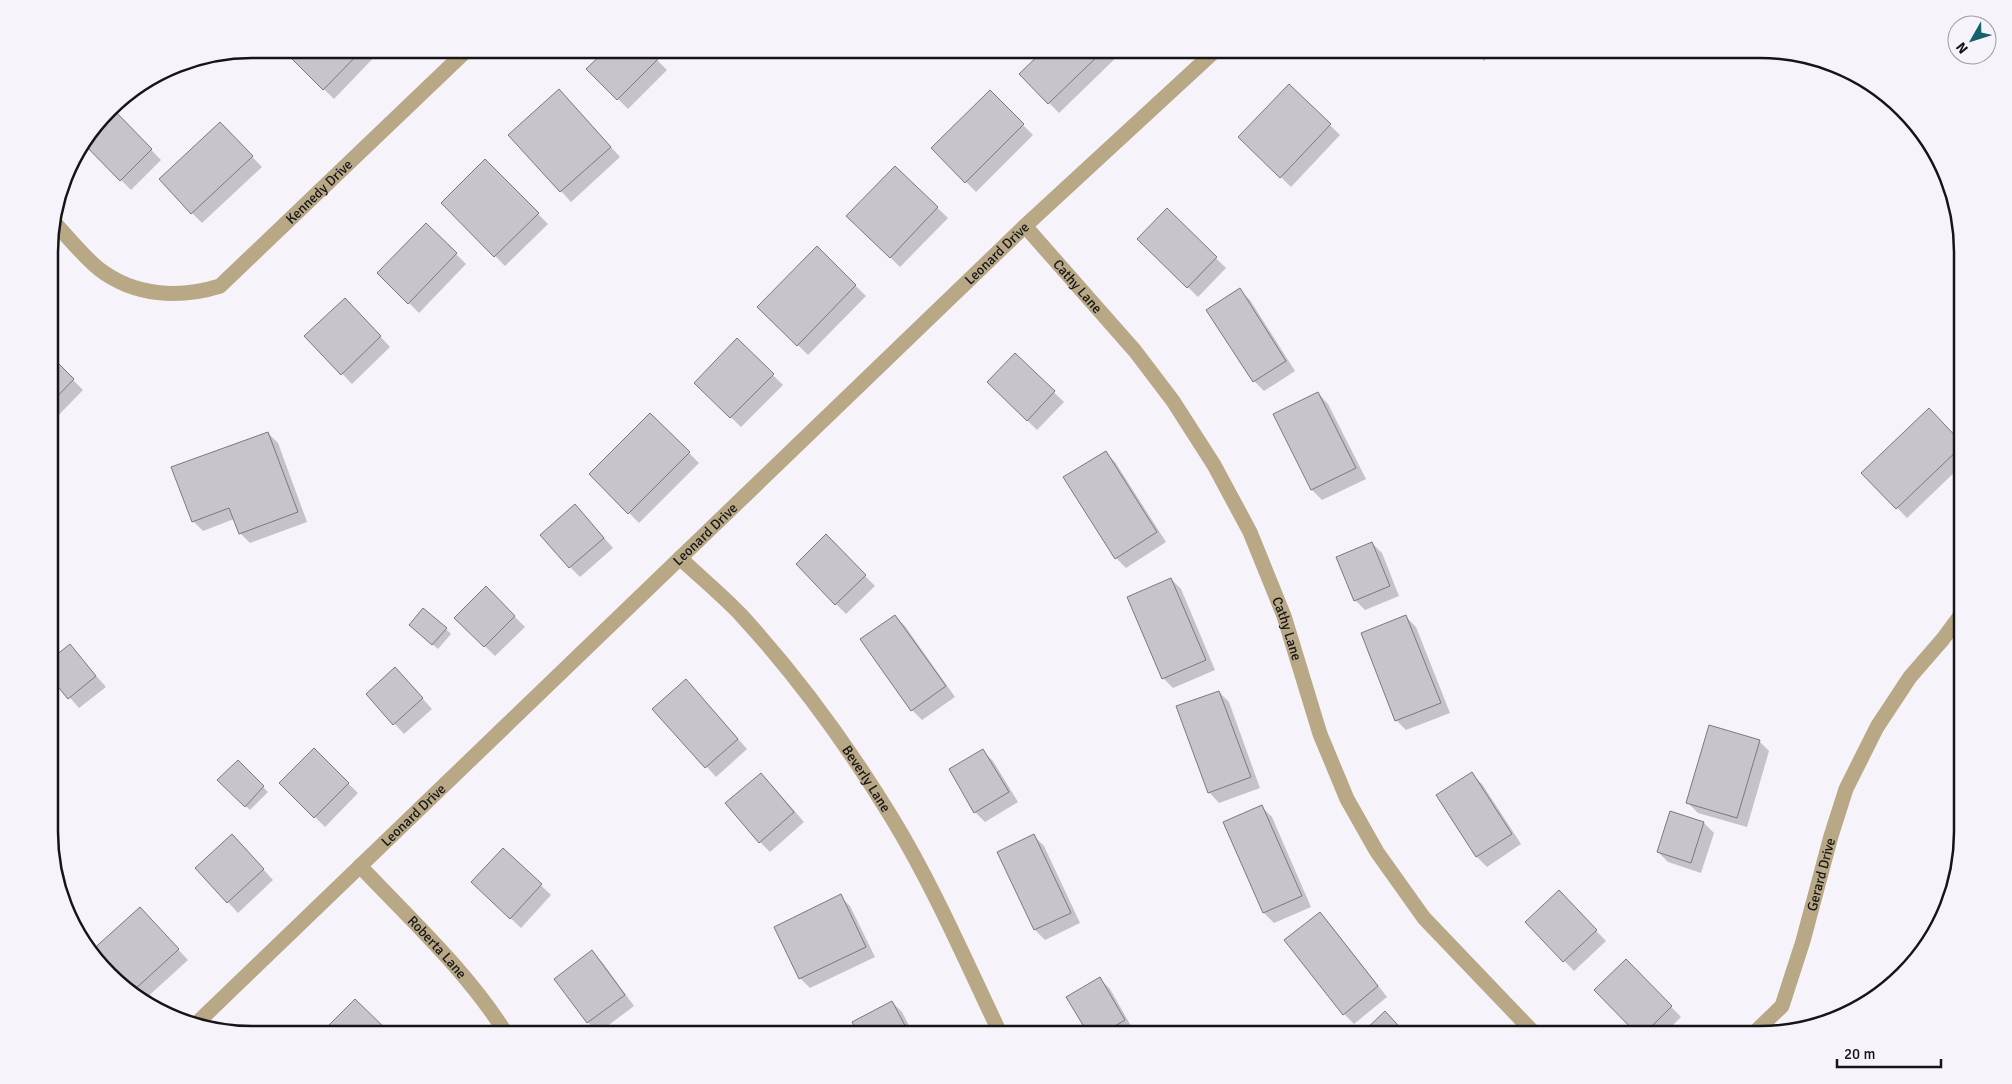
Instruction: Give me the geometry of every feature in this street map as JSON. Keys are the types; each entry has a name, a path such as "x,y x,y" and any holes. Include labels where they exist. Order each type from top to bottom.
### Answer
{"street":[{"name":"Kennedy Drive","path":"59,227 99,268 127,285 150,292 179,294 220,286 459,58"},
{"name":"Leonard Drive","path":"200,1020 1025,226 1207,58"},
{"name":"Cathy Lane","path":"1025,226 1135,351 1173,401 1214,465 1250,532 1284,616 1320,734 1347,799 1377,852 1424,918 1527,1026"},
{"name":"Beverly Lane","path":"680,558 740,614 792,675 845,745 892,819 930,887 997,1026"},
{"name":"Gerard Drive","path":"1761,1026 1782,1006 1803,941 1831,836 1846,789 1877,727 1888,710 1910,677 1954,624"},
{"name":"Roberta Lane","path":"360,866 457,968 501,1026"}],"building":[{"path":"291,58 354,58 323,90"},
{"path":"598,58 658,59 617,100 586,69"},
{"path":"1036,58 1096,58 1048,104 1019,74"},
{"path":"1289,84 1331,124 1280,178 1238,137"},
{"path":"559,89 611,147 560,192 508,135"},
{"path":"990,90 1024,124 965,183 931,148"},
{"path":"116,112 152,149 120,181 87,148"},
{"path":"220,122 253,156 191,214 159,179"},
{"path":"485,159 539,213 494,257 441,203"},
{"path":"895,166 938,207 890,258 846,216"},
{"path":"1167,208 1217,257 1187,288 1137,239"},
{"path":"426,223 457,253 408,304 377,273"},
{"path":"817,246 856,285 797,346 757,307"},
{"path":"1240,288 1286,361 1253,382 1206,310"},
{"path":"345,298 381,336 341,375 304,336"},
{"path":"737,338 774,374 730,418 694,383"},
{"path":"1015,353 1055,391 1027,421 987,382"},
{"path":"58,363 74,379 58,396"},
{"path":"1318,392 1356,468 1311,490 1273,414"},
{"path":"1929,408 1954,435 1954,454 1896,509 1861,473"},
{"path":"650,413 690,452 628,514 589,474"},
{"path":"268,432 298,512 239,534 229,508 192,522 171,467"},
{"path":"1106,451 1157,532 1115,559 1063,477"},
{"path":"575,504 604,538 569,568 540,535"},
{"path":"826,534 866,575 835,605 796,564"},
{"path":"1372,542 1390,586 1354,601 1336,557"},
{"path":"1171,578 1206,660 1162,679 1127,597"},
{"path":"486,586 515,616 484,647 454,618"},
{"path":"423,608 447,628 432,645 409,625"},
{"path":"895,615 946,686 911,711 860,639"},
{"path":"1406,615 1441,703 1395,721 1361,633"},
{"path":"70,644 96,676 68,699 58,687 58,654"},
{"path":"395,667 423,698 393,725 366,694"},
{"path":"686,679 738,739 705,768 652,709"},
{"path":"1219,691 1251,777 1208,793 1176,706"},
{"path":"1709,725 1760,740 1737,818 1686,803"},
{"path":"314,748 349,783 314,818 279,783"},
{"path":"983,749 1009,792 974,813 949,769"},
{"path":"238,760 264,786 245,807 217,780"},
{"path":"1472,772 1512,834 1476,857 1436,795"},
{"path":"761,773 794,812 759,843 725,803"},
{"path":"1262,805 1302,896 1263,913 1223,822"},
{"path":"1670,811 1704,822 1691,863 1657,852"},
{"path":"232,834 264,869 227,903 195,868"},
{"path":"1034,834 1071,913 1034,930 997,852"},
{"path":"503,848 542,884 510,919 471,882"},
{"path":"1559,890 1597,930 1563,962 1525,922"},
{"path":"841,894 866,947 799,979 774,927"},
{"path":"140,907 179,949 136,988 114,970 95,947"},
{"path":"1320,912 1378,986 1343,1015 1284,940"},
{"path":"592,950 625,995 587,1023 554,979"},
{"path":"1626,959 1672,1006 1652,1026 1629,1026 1594,990"},
{"path":"1100,977 1125,1020 1115,1026 1084,1026 1066,997"},
{"path":"355,999 383,1026 328,1026"},
{"path":"892,1001 905,1026 854,1026 852,1022"},
{"path":"1385,1011 1399,1026 1369,1026"}]}
